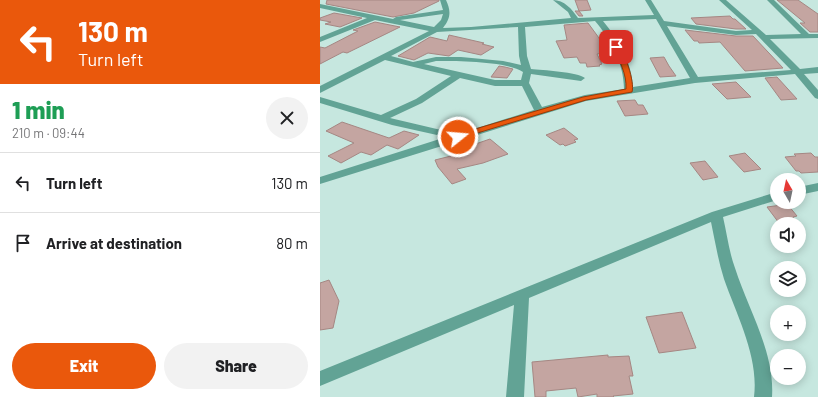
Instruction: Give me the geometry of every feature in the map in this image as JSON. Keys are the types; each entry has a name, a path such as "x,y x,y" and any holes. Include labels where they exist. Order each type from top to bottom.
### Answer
{"street":[{"path":"320,90 436,30 446,19 447,11 443,0"},
{"path":"556,0 570,11 576,20"},
{"path":"648,0 695,80"},
{"path":"722,0 764,37 798,72 818,96"},
{"path":"770,0 808,37"},
{"path":"320,6 436,30 597,19 660,20 736,32 757,32"},
{"path":"384,20 447,11"},
{"path":"320,40 373,18"},
{"path":"597,19 613,39 625,65 630,83 629,91"},
{"path":"521,25 523,56 526,71 525,83 531,97 540,111"},
{"path":"764,37 818,36"},
{"path":"384,57 495,83 525,83"},
{"path":"413,64 436,59 457,58 503,63 521,67 526,71 552,73 581,78"},
{"path":"320,181 585,98 695,80 818,70"},
{"path":"381,119 418,101 458,75"},
{"path":"320,100 381,119 458,137"},
{"path":"806,190 818,187"},
{"path":"320,379 716,215 770,198"},
{"path":"716,215 727,266 763,370 765,390 763,397"},
{"path":"515,397 522,296"}],"building":[{"path":"327,0 439,1 414,13 393,17 326,4"},
{"path":"575,0 587,0 591,10 579,11"},
{"path":"777,0 798,0 818,14 818,32 810,32 800,23 805,23"},
{"path":"575,11 579,11 583,16 579,16"},
{"path":"334,13 362,18 340,27 325,24 331,22 320,20 320,18"},
{"path":"730,16 746,29 696,24 691,18"},
{"path":"375,22 400,27 347,53 343,52 320,64 320,47 325,48 358,31 353,30"},
{"path":"588,23 599,38 604,53 597,54 602,64 599,65 600,66 587,67 586,63 580,63 577,57 564,58 556,41 567,40 564,25"},
{"path":"685,30 736,36 753,36 783,68 745,71 720,42 699,43 698,41 694,41"},
{"path":"449,35 484,43 482,44 494,47 481,55 458,50 449,56 428,53 414,60 398,56 430,37 447,41"},
{"path":"664,57 676,76 660,77 650,58"},
{"path":"499,66 513,69 507,78 491,77"},
{"path":"777,77 797,99 781,100 765,78"},
{"path":"736,82 751,97 727,99 712,84"},
{"path":"635,100 638,105 643,105 648,114 625,116 617,101"},
{"path":"342,122 389,138 404,131 419,135 398,149 387,145 371,155 361,152 341,163 328,156 354,143 326,131"},
{"path":"564,128 578,139 574,140 576,142 565,146 563,144 560,145 546,135"},
{"path":"490,139 508,154 483,163 457,169 466,179 452,184 438,167 435,160 451,156 449,153 465,149 464,148"},
{"path":"745,153 761,169 744,172 729,156"},
{"path":"811,153 815,157 818,157 818,172 801,173 796,171 785,157 796,156 794,154"},
{"path":"705,161 718,177 703,180 690,163"},
{"path":"767,207 770,207 770,209 791,209 797,216 774,217"},
{"path":"329,280 339,301 333,328 320,330 320,283"},
{"path":"682,312 696,348 659,353 646,317"},
{"path":"608,355 608,357 629,356 633,376 629,376 633,394 613,396 614,397 597,397 597,394 578,397 576,388 546,391 546,397 535,397 532,362"}],"route":[{"path":"458,137 585,98 629,91 630,83 625,65 616,47"}]}
